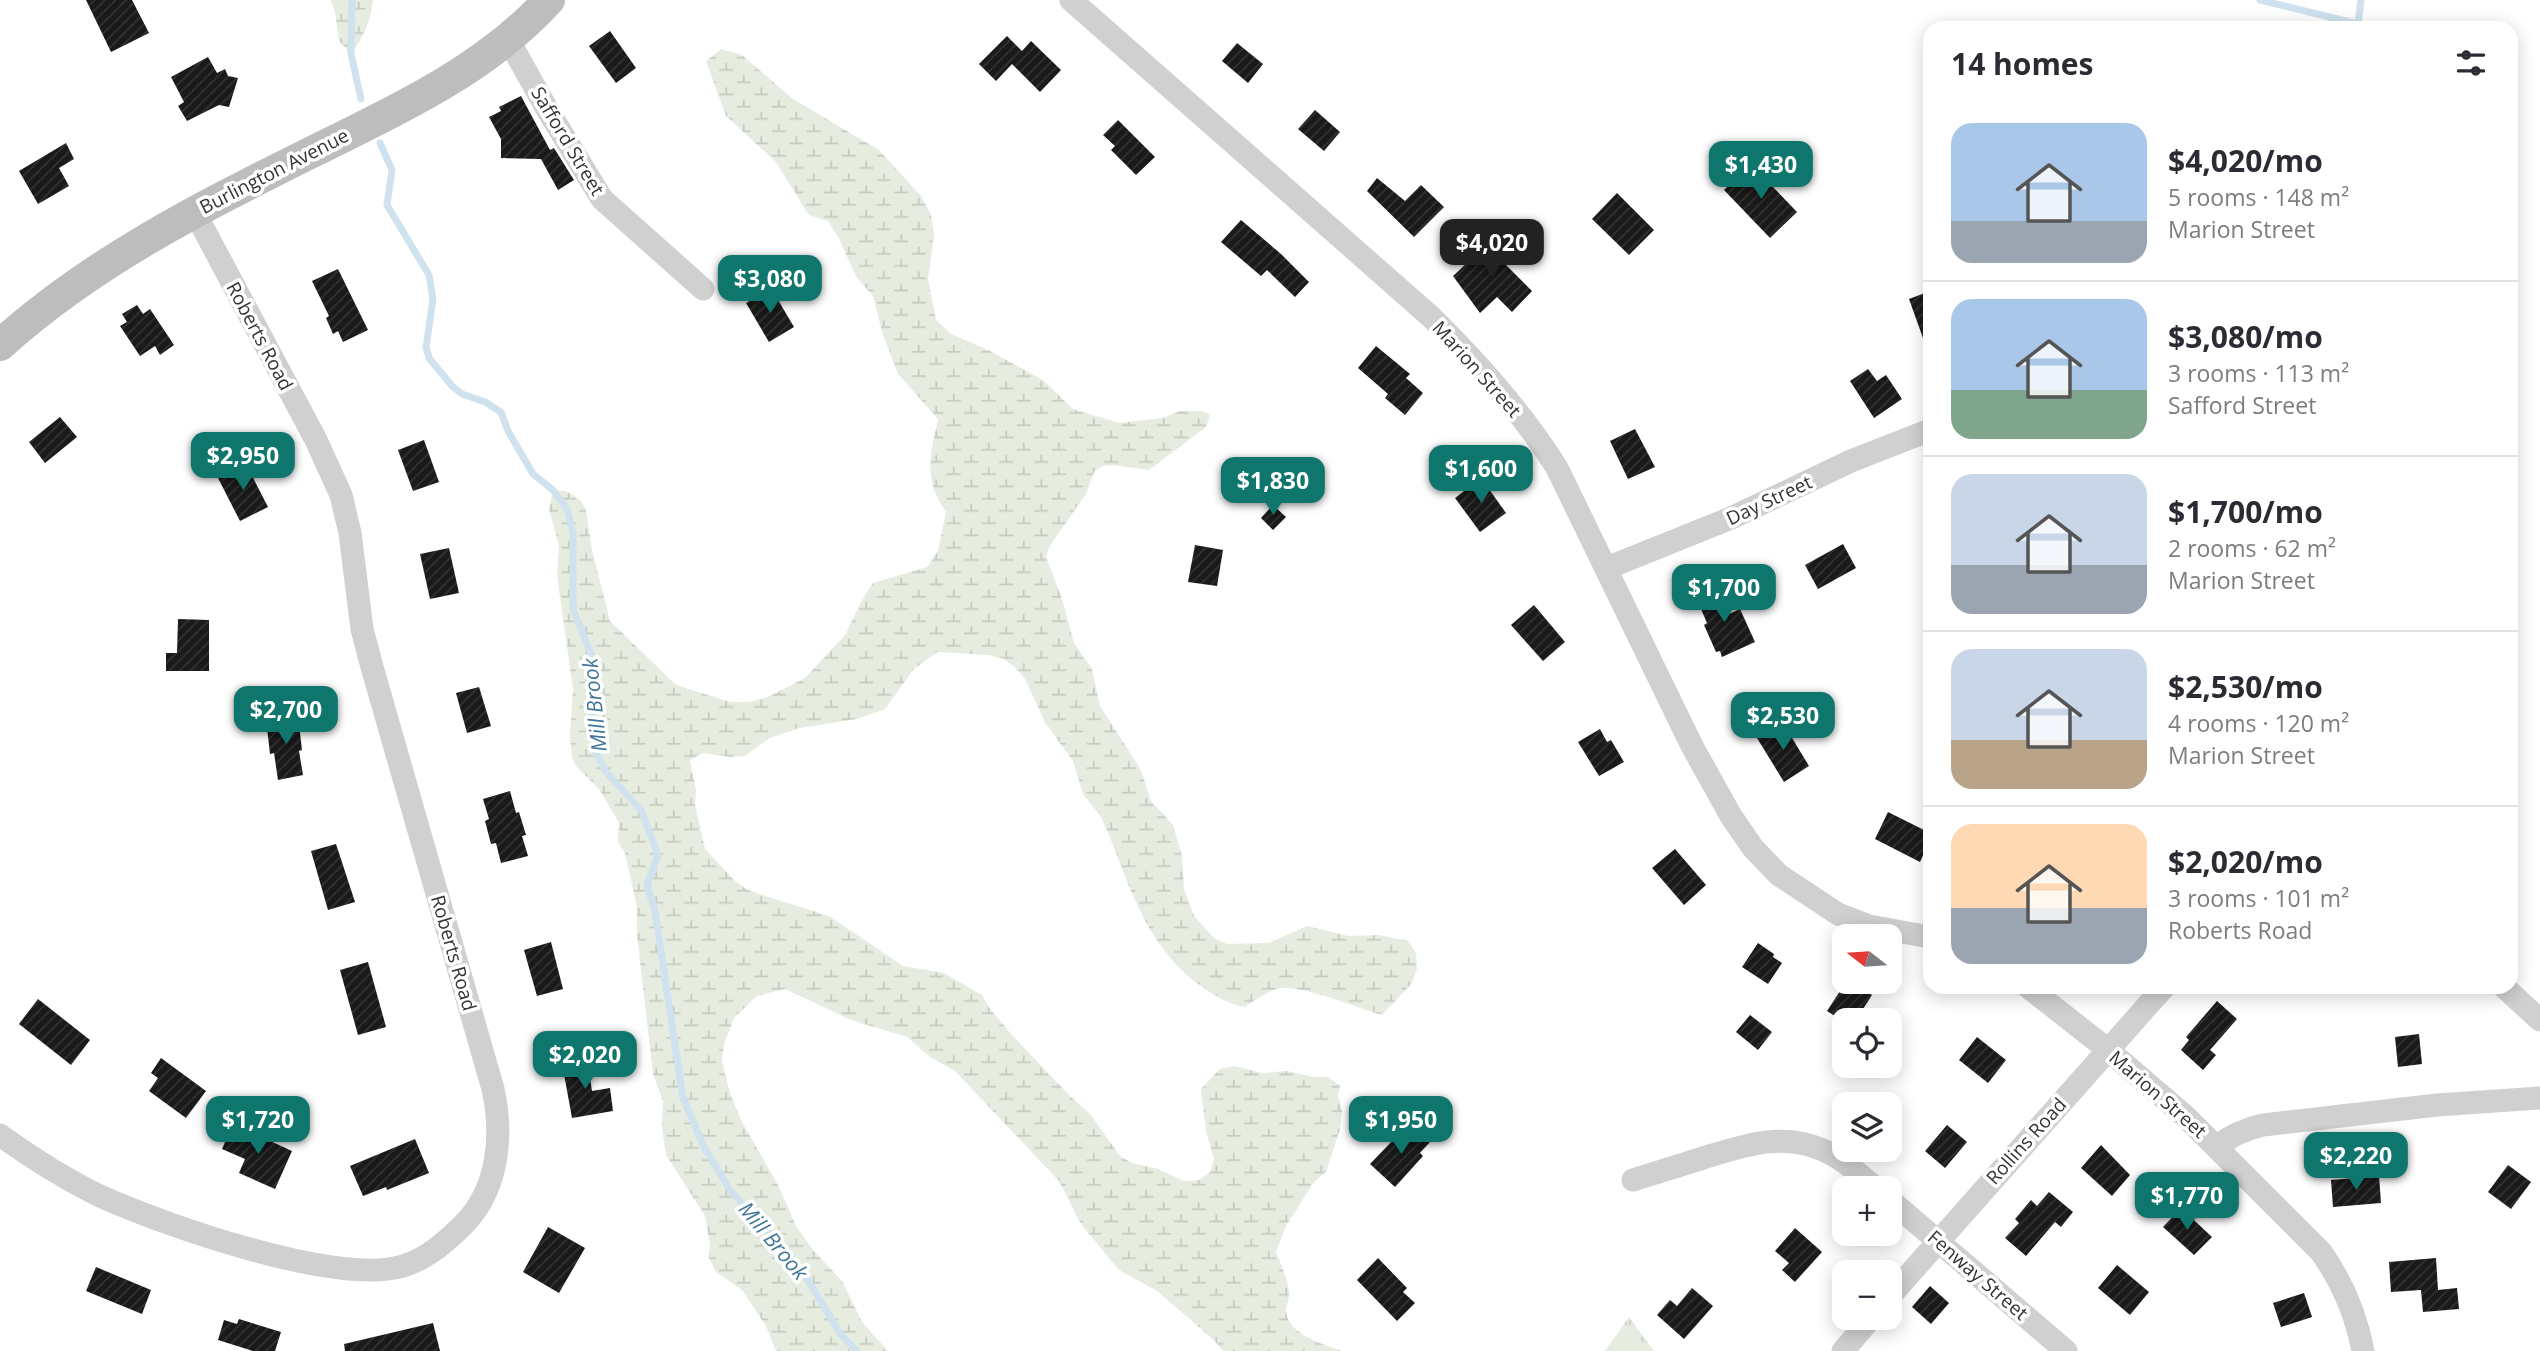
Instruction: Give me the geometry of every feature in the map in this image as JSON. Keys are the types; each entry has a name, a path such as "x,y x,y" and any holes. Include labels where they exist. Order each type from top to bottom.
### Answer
{"main road":[{"name":"Burlington Avenue","path":"3,338 98,269 194,211 445,83 508,38 549,0"}],"street":[{"name":"Marion Street","path":"1071,0 1430,316 1477,362 1547,452 1692,746 1731,816 1753,848 1779,874 1838,914 1869,926 1923,936"},
{"name":"Safford Street","path":"508,38 547,109 602,199 703,289"},
{"name":"Roberts Road","path":"0,1135 73,1182 143,1214 281,1256 361,1270 402,1267 423,1257 451,1237 468,1220 480,1202 489,1183 497,1153 499,1131 493,1089 362,629 350,533 341,495 316,440 194,211"},
{"name":"Day Street","path":"1606,568 1731,518 1851,461 1923,433"},
{"name":"Marion Street","path":"2037,994 2107,1049 2217,1146 2321,1252 2339,1276 2356,1320 2363,1351"},
{"name":"Rollins Road","path":"1902,1282 2158,994"},
{"path":"2512,994 2540,1020"},
{"path":"2217,1146 2247,1128 2263,1125 2437,1105 2540,1098"},
{"path":"1633,1180 1754,1143 1779,1140 1804,1143 1825,1150 1860,1176"},
{"name":"Fenway Street","path":"1902,1210 2066,1351"},
{"path":"1843,1351 1861,1330"}],"green space":[{"path":"331,0 373,0 366,29 351,54 339,41"},
{"path":"721,49 742,55 793,99 879,150 921,196 931,215 934,234 928,279 936,320 951,334 988,350 1043,380 1073,409 1120,423 1162,418 1180,411 1202,411 1210,415 1206,427 1149,470 1114,465 1102,466 1094,472 1086,494 1049,547 1046,557 1062,599 1074,643 1092,669 1100,706 1141,770 1151,801 1173,825 1182,856 1184,889 1194,916 1214,938 1227,944 1269,943 1307,926 1348,936 1379,935 1408,941 1416,953 1417,968 1412,983 1382,1015 1320,994 1295,989 1274,990 1244,1007 1228,1002 1205,989 1185,974 1155,938 1134,897 1101,817 1083,794 1073,761 1046,724 1025,679 1004,659 989,655 937,652 913,670 885,709 857,719 799,728 770,738 745,756 703,753 690,760 696,790 695,804 705,849 746,889 829,916 903,966 944,973 982,995 1012,1035 1090,1114 1120,1156 1132,1163 1158,1169 1184,1181 1199,1180 1210,1172 1214,1159 1206,1131 1201,1089 1220,1069 1235,1066 1262,1073 1287,1071 1328,1077 1340,1086 1340,1129 1326,1172 1314,1182 1286,1226 1276,1252 1288,1284 1288,1319 1300,1332 1316,1342 1342,1351 1223,1351 1157,1291 1119,1270 1081,1224 1059,1181 955,1071 930,1057 907,1037 851,1020 785,989 757,996 734,1018 724,1044 722,1061 730,1093 741,1120 778,1185 796,1226 814,1251 842,1281 862,1322 888,1351 776,1351 766,1326 742,1290 716,1272 709,1258 710,1245 705,1216 666,1155 662,1128 663,1101 653,1074 637,935 637,907 625,853 618,842 619,823 599,789 576,766 572,757 570,737 573,689 557,575 559,546 549,509 553,490 573,495 581,501 586,510 592,550 610,621 676,685 730,702 750,702 768,697 805,678 845,635 873,583 927,567 938,551 946,512 934,489 930,467 938,419 898,374 883,335 873,296 857,278 828,221 809,215 775,161 726,116 706,61"},
{"path":"1629,1317 1654,1351 1605,1351"}],"building":[{"path":"86,0 132,0 149,33 111,52"},
{"path":"610,31 636,68 616,83 589,46"},
{"path":"1007,36 1022,51 1031,41 1061,70 1040,92 1012,64 996,81 979,64"},
{"path":"1237,43 1263,64 1248,83 1222,61"},
{"path":"208,57 217,73 225,69 228,76 238,78 229,107 219,105 187,121 178,106 184,102 171,77"},
{"path":"521,96 550,150 554,148 574,180 558,190 541,159 501,158 501,139 489,117 501,111 499,107"},
{"path":"1315,110 1340,132 1324,151 1298,129"},
{"path":"1118,120 1155,157 1136,175 1111,150 1115,146 1103,135"},
{"path":"66,143 74,159 59,168 69,186 38,204 19,171"},
{"path":"1751,164 1797,212 1770,238 1724,190"},
{"path":"1377,178 1405,201 1421,185 1444,207 1414,237 1367,191"},
{"path":"1617,193 1654,230 1629,255 1592,219"},
{"path":"1241,220 1309,282 1295,297 1267,270 1261,276 1221,242"},
{"path":"1494,238 1511,255 1503,262 1532,291 1512,312 1497,297 1480,313 1453,276"},
{"path":"338,269 368,330 343,342 338,331 333,334 326,318 329,316 312,281"},
{"path":"771,288 794,327 769,342 746,303"},
{"path":"1923,294 1923,338 1909,299"},
{"path":"137,305 143,314 150,309 174,345 160,355 155,346 140,356 120,326 127,322 122,314"},
{"path":"1376,346 1410,374 1406,378 1423,393 1405,415 1385,398 1388,394 1358,368"},
{"path":"1868,369 1877,381 1886,375 1902,399 1874,418 1850,381"},
{"path":"60,417 77,437 45,463 29,442"},
{"path":"1635,429 1655,467 1628,479 1610,441"},
{"path":"424,440 439,482 413,491 398,450"},
{"path":"246,464 268,507 240,521 218,478"},
{"path":"1481,478 1506,513 1480,532 1455,498"},
{"path":"1273,505 1286,517 1273,530 1261,518"},
{"path":"1843,544 1856,568 1818,589 1805,565"},
{"path":"1195,545 1223,550 1217,586 1188,582"},
{"path":"449,548 459,593 430,599 420,554"},
{"path":"1714,586 1727,615 1740,609 1755,642 1722,657 1720,651 1716,652 1704,625 1707,623 1695,595"},
{"path":"1534,605 1565,642 1543,661 1511,625"},
{"path":"178,619 209,620 209,671 166,671 166,653 177,653"},
{"path":"479,687 491,726 467,733 456,693"},
{"path":"298,716 303,775 278,780 274,753 270,754 266,719"},
{"path":"1783,723 1809,766 1784,782 1757,738"},
{"path":"1600,729 1607,742 1611,740 1624,762 1599,776 1578,742"},
{"path":"510,791 526,835 522,836 528,856 501,863 496,843 491,844 485,821 489,819 483,799"},
{"path":"1888,812 1923,830 1923,855 1920,862 1875,839"},
{"path":"336,844 355,902 328,910 311,851"},
{"path":"1675,849 1706,885 1684,905 1652,868"},
{"path":"551,942 563,989 537,996 524,950"},
{"path":"1758,943 1782,963 1768,984 1742,967"},
{"path":"368,962 386,1027 358,1035 340,970"},
{"path":"1838,994 1872,995 1864,1008 1832,1008 1832,1014 1827,1011"},
{"path":"38,999 90,1040 71,1065 19,1024"},
{"path":"2217,1001 2237,1019 2210,1050 2216,1055 2203,1070 2181,1050 2189,1040 2186,1037"},
{"path":"1750,1015 1772,1032 1758,1050 1736,1032"},
{"path":"2419,1034 2422,1064 2398,1067 2395,1037"},
{"path":"1977,1037 2006,1060 1988,1083 1959,1060"},
{"path":"161,1058 206,1091 186,1118 149,1091 158,1078 151,1073"},
{"path":"587,1059 592,1091 610,1088 613,1111 572,1118 562,1063"},
{"path":"233,1124 292,1151 275,1189 239,1173 245,1159 222,1149"},
{"path":"1947,1125 1967,1142 1945,1168 1925,1151"},
{"path":"1414,1126 1431,1141 1420,1153 1423,1156 1395,1187 1370,1164 1398,1135 1402,1139"},
{"path":"415,1139 429,1173 387,1190 386,1187 363,1196 350,1166"},
{"path":"2101,1145 2130,1175 2112,1196 2081,1168"},
{"path":"2508,1165 2531,1182 2511,1209 2488,1192"},
{"path":"2379,1176 2381,1203 2333,1207 2331,1180"},
{"path":"2049,1192 2073,1212 2061,1227 2055,1222 2026,1256 2005,1238 2019,1223 2015,1219 2031,1200 2037,1206"},
{"path":"2181,1208 2212,1237 2194,1255 2163,1227"},
{"path":"548,1227 585,1248 559,1293 523,1272"},
{"path":"1795,1228 1822,1252 1795,1282 1782,1270 1789,1263 1775,1251"},
{"path":"1378,1258 1407,1288 1403,1292 1415,1303 1397,1321 1357,1280"},
{"path":"2436,1258 2438,1290 2457,1288 2459,1309 2423,1312 2421,1290 2391,1292 2389,1262"},
{"path":"2117,1265 2149,1292 2130,1315 2098,1288"},
{"path":"96,1267 151,1290 142,1314 86,1291"},
{"path":"1930,1286 1949,1303 1931,1324 1912,1307"},
{"path":"1692,1288 1713,1306 1684,1339 1657,1315 1670,1300 1677,1306"},
{"path":"2304,1293 2312,1317 2281,1327 2273,1303"},
{"path":"239,1319 281,1332 275,1351 253,1351 218,1340 224,1320 237,1324"},
{"path":"433,1323 440,1351 345,1351 344,1344"}],"waterway":[{"name":"Mill Brook","path":"352,0 351,54 361,99"},
{"name":"Mill Brook","path":"2260,0 2346,21"},
{"name":"Mill Brook","path":"2358,21 2361,0"},
{"name":"Mill Brook","path":"380,143 392,170 387,205 429,275 433,299 426,347 429,358 462,394 485,402 501,412 508,431 533,474 553,490 567,509 573,533 573,609 591,654 595,751 606,772 641,810 658,855 647,885 655,911 683,1098 704,1147 730,1190 800,1267 841,1335 857,1351"}]}
